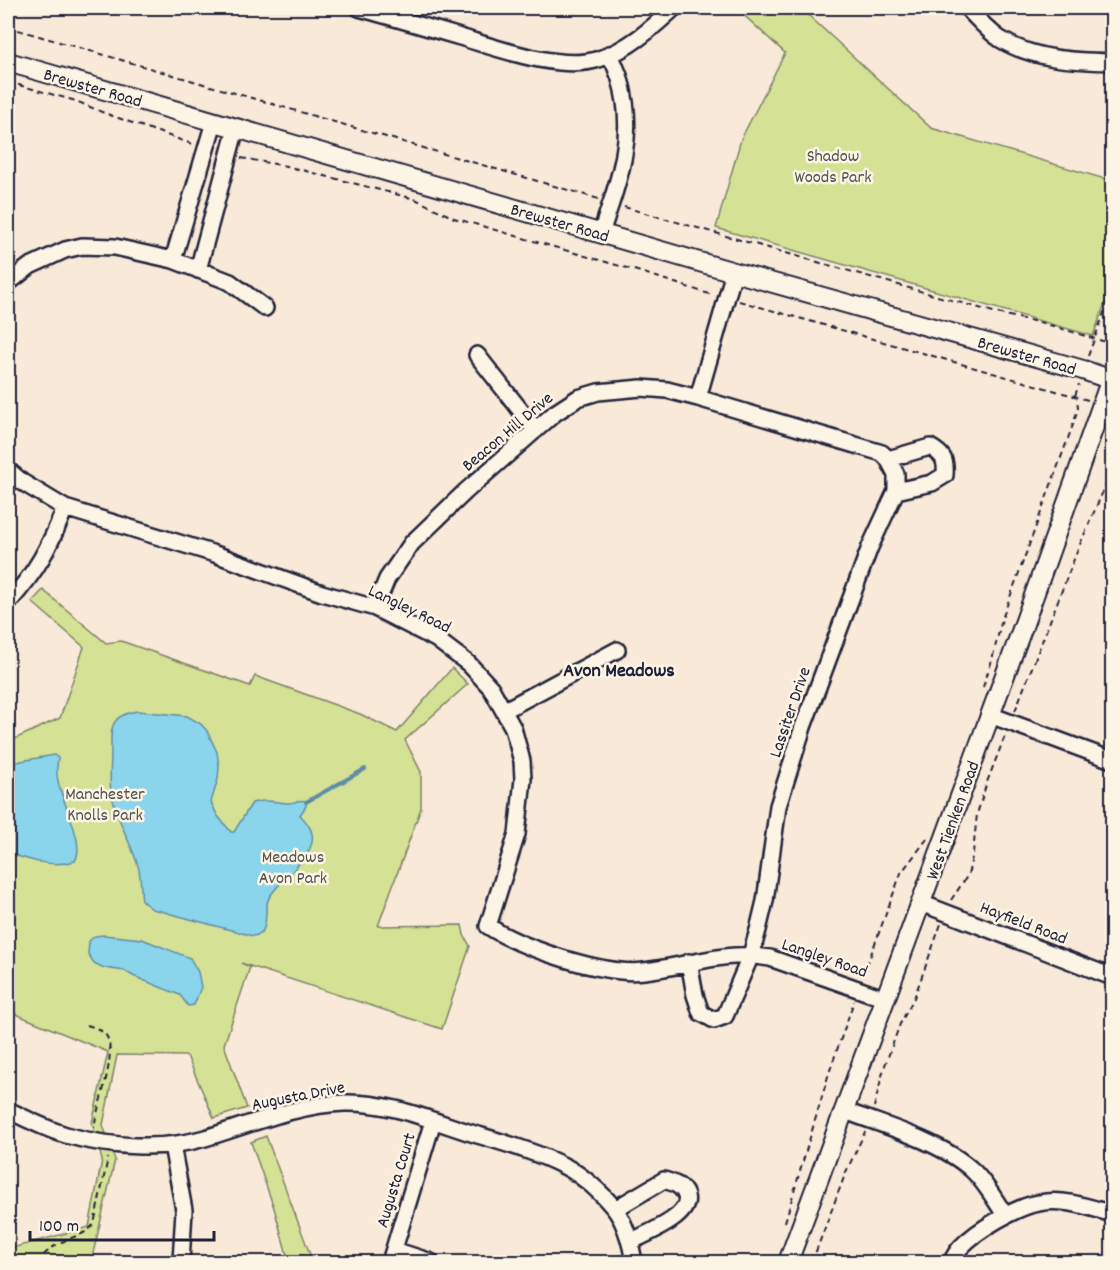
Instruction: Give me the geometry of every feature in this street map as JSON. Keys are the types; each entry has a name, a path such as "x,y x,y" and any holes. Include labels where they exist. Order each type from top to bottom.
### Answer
{"street":[{"path":"358,8 522,55 568,63 598,60 627,45 653,28 674,8"},
{"path":"967,8 999,38 1021,50 1049,57 1113,62"},
{"path":"601,234 625,152 624,96 616,66 609,54"},
{"name":"Brewster Road","path":"8,62 601,234 1112,378"},
{"path":"173,260 214,122"},
{"path":"198,270 236,128"},
{"path":"191,199 215,206"},
{"path":"8,283 30,266 46,258 82,246 115,247 173,260 230,282 265,308"},
{"path":"734,272 698,398 882,453 896,474 896,491 932,483 945,475 946,462 941,453 930,447 888,459"},
{"path":"477,355 536,430"},
{"name":"West Tienken Road","path":"781,1258 845,1111 1112,378"},
{"name":"Beacon Hill Drive","path":"375,608 387,579 412,543 466,491 555,413 578,398 598,392 641,388 667,390 698,398"},
{"name":"Langley Road","path":"8,470 22,482 65,508 215,554 322,593 375,608 436,639 469,663 491,688 505,710 513,728 522,761 522,799 517,834 488,926 500,934 545,951 620,972 644,971 714,957 751,955 770,958 886,999"},
{"name":"Lassiter Drive","path":"751,955 765,901 780,797 803,726 864,561 896,491"},
{"path":"8,603 30,579 41,561 65,508"},
{"path":"505,710 616,650"},
{"path":"990,715 1113,760"},
{"name":"Hayfield Road","path":"921,903 1113,976"},
{"path":"689,962 695,996 701,1013 714,1020 725,1016 751,955"},
{"name":"Augusta Drive","path":"8,1110 64,1135 133,1145 172,1145 202,1139 268,1118 342,1103 370,1103 399,1108 545,1157 568,1168 615,1209 630,1242 634,1263"},
{"path":"845,1111 922,1140 954,1157 972,1170 1005,1215"},
{"name":"Augusta Court","path":"431,1263 392,1256 433,1121"},
{"path":"172,1145 184,1210 181,1263"},
{"path":"615,1209 664,1180 676,1183 684,1190 687,1198 686,1208 680,1216 630,1242"},
{"path":"951,1263 961,1246 1005,1215 1038,1203 1069,1202 1113,1214"}],"path":[{"path":"8,27 610,202 1113,344"},
{"path":"8,82 76,101 206,148"},
{"path":"229,154 286,166 414,199 454,219 1076,397 1078,408 1074,422 1002,619 982,691"},
{"path":"1094,338 1113,291"},
{"path":"812,1263 838,1190 860,1146 900,1024 914,998 949,902 968,875 973,854 977,814 987,782 1025,690 1078,549 1097,510 1107,482 1113,454"},
{"path":"785,1223 830,1073 894,888 901,873 930,834"},
{"path":"771,1263 781,1258"}],"green space":[{"name":"Shadow Woods Park","path":"736,8 797,8 806,13 931,128 1112,181 1112,284 1093,336 716,228 741,139 785,53"},
{"path":"43,590 106,643 121,641 250,686 255,676 360,714 397,732 452,668 468,684 405,740 421,772 421,808 378,926 462,925 470,946 442,1029 241,963 250,967 224,1045 247,1108 214,1118 187,1056 117,1055 103,1125 115,1160 91,1262 8,1262 8,1249 89,1227 102,1160 92,1123 108,1052 8,1011 8,742 60,718 84,647 32,602"},
{"path":"266,1136 313,1262 289,1262 274,1208 251,1142"}],"water":[{"path":"138,711 187,716 201,724 207,731 217,752 219,766 218,779 211,802 217,815 231,832 234,832 252,803 306,801 306,806 300,815 306,821 312,834 309,851 269,898 265,926 259,934 253,936 152,909 142,901 138,865 115,809 110,782 113,725 121,716"},
{"path":"54,755 58,758 57,772 60,790 78,844 75,861 58,864 8,853 8,765"},
{"path":"95,936 142,939 190,958 198,972 201,987 194,1005 188,1006 180,995 125,971 104,968 94,963 88,954 89,941"}],"waterway":[{"path":"306,802 365,769"}],"district":[{"name":"Avon Meadows","path":"619,669"}],"park label":[{"name":"Manchester Knolls Park","path":"105,803"},
{"name":"Meadows Avon Park","path":"293,866"}]}
